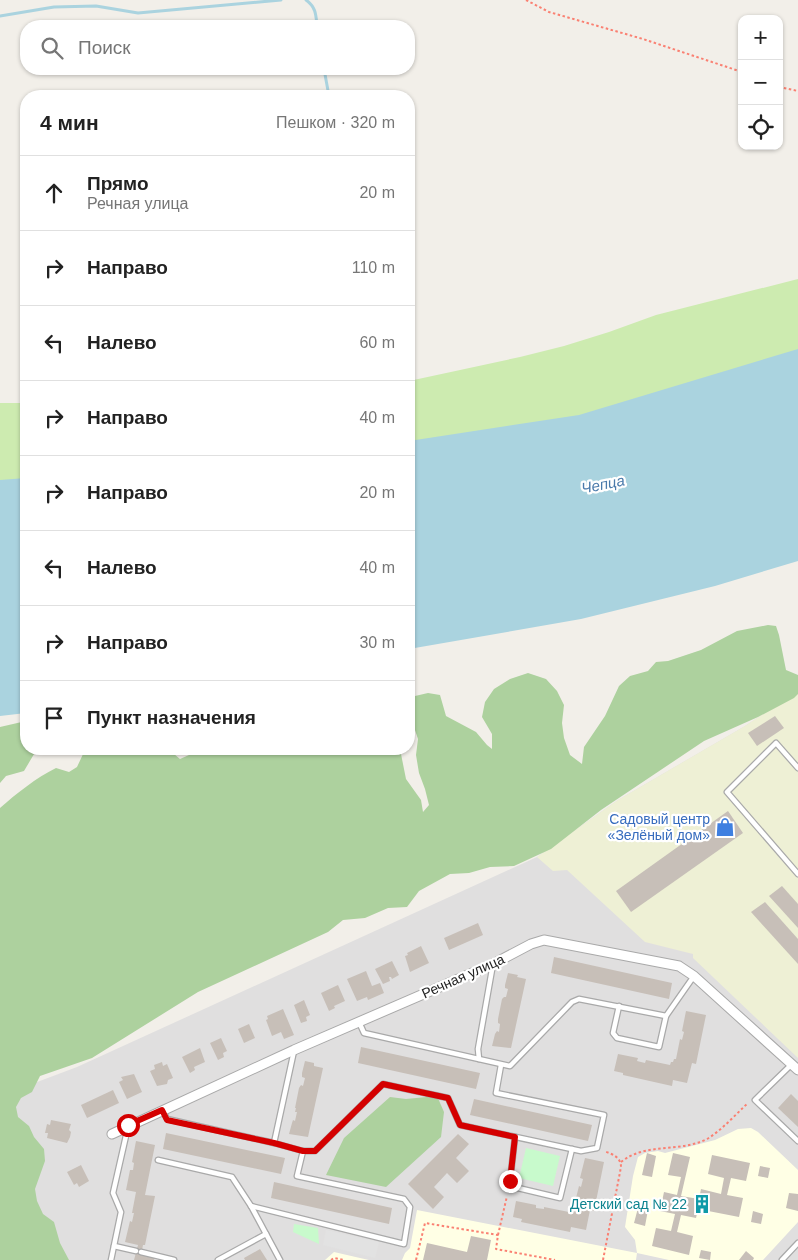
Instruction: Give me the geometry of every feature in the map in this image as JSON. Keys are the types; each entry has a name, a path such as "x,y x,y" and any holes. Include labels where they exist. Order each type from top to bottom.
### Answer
{"street":[{"name":"Речная улица","path":"112,1134 294,1050 493,964 531,944 544,940 679,966 694,976 795,1067"}],"lane":[{"path":"798,768 776,743 727,792 798,874"},
{"path":"479,1058 478,1049 493,964"},
{"path":"619,1006 613,1033 617,1038 659,1047 666,1016 694,976"},
{"path":"359,1022 364,1033 510,1066 572,1002 579,998 666,1016"},
{"path":"274,1143 294,1050"},
{"path":"162,1110 167,1120 303,1151 315,1151 383,1084 448,1098 460,1125 581,1151 597,1148 604,1116 496,1094 501,1065"},
{"path":"795,1067 755,1100 798,1141"},
{"path":"111,1260 121,1212 113,1192 128,1125"},
{"path":"515,1137 510,1181 518,1188 560,1198 572,1149"},
{"path":"251,1206 404,1244 410,1207 404,1199 297,1176 303,1151"},
{"path":"158,1160 232,1177 251,1206 280,1260"},
{"path":"218,1260 266,1234"},
{"path":"782,1260 798,1243"},
{"path":"114,1246 174,1260"}],"path":[{"path":"526,0 549,12 642,39 738,71"},
{"path":"783,88 798,90"},
{"path":"621,1162 643,1150 675,1147 706,1139 751,1100"},
{"path":"597,1148 613,1155 621,1162"},
{"path":"602,1260 621,1162"},
{"path":"507,1196 496,1249 555,1260"},
{"path":"416,1260 424,1223 498,1235"},
{"path":"532,1260 533,1256"},
{"path":"331,1260 334,1258 344,1260"}],"shaded area":[{"path":"798,691 798,1260 0,1260 0,1096 77,1067 537,857 618,800 745,726"},
{"path":"798,691 798,1058 693,958 693,954 645,942 567,870 553,871 537,857 618,800 745,726"},
{"path":"751,1128 758,1132 798,1170 798,1222 763,1260 669,1260 637,1253 635,1240 625,1227 638,1157 645,1153 658,1151 665,1153 715,1140 738,1129"},
{"path":"417,1210 637,1253 636,1260 402,1260 410,1248"},
{"path":"326,1230 379,1242 375,1258 323,1245"},
{"path":"334,1252 360,1258 369,1260 325,1260"}],"green space":[{"path":"798,279 798,357 653,402 415,446 415,380 564,346 656,315"},
{"path":"0,403 20,403 20,485 0,486"},
{"path":"768,625 776,626 786,670 798,675 798,694 794,698 758,717 704,741 601,810 551,849 514,866 490,867 469,873 450,874 419,891 407,907 388,908 365,918 343,920 328,932 198,992 92,1058 40,1076 32,1092 21,1098 16,1107 18,1117 29,1126 34,1137 44,1149 45,1161 35,1189 37,1201 43,1214 54,1222 60,1243 69,1260 0,1260 0,808 34,781 56,768 69,772 77,767 83,755 175,755 180,759 189,755 401,755 406,779 421,800 423,812 429,805 419,773 416,755 418,739 415,730 415,696 428,693 440,695 446,716 476,732 492,749 492,734 482,717 485,702 494,689 510,679 528,673 546,679 557,691 564,705 562,723 564,738 570,755 582,764 584,747 605,716 619,686 630,676 648,671 656,662 668,661 701,650 737,631"},
{"path":"20,722 20,755 33,755 24,771 6,776 0,783 0,727"},
{"path":"437,1096 444,1112 441,1137 386,1187 326,1175 344,1138 390,1097 406,1099"},
{"path":"526,1148 560,1156 553,1186 519,1178"},
{"path":"294,1224 318,1228 319,1244 293,1232"}],"water":[{"name":"Чепца","path":"798,349 798,561 715,586 581,619 415,648 415,440 579,415"},
{"path":"20,478 20,714 0,716 0,480"}],"building":[{"path":"775,716 784,728 757,746 748,733"},
{"path":"728,811 743,833 631,912 616,891"},
{"path":"782,886 798,904 798,928 769,896"},
{"path":"765,902 798,939 798,964 751,912"},
{"path":"478,923 483,935 449,950 444,938"},
{"path":"421,946 429,963 410,972 405,956"},
{"path":"554,957 672,983 669,999 551,973"},
{"path":"392,961 399,975 392,979 389,977 390,981 383,984 375,969"},
{"path":"366,971 372,986 380,983 384,993 368,1000 367,997 357,1001 347,979"},
{"path":"508,973 526,979 511,1048 492,1046 495,1034 497,1031 499,1032 500,1024 498,1019 502,999 506,997 508,989 505,988 505,985"},
{"path":"338,985 345,1001 334,1006 335,1008 329,1011 321,993"},
{"path":"304,1000 310,1015 306,1017 307,1021 301,1023 294,1005"},
{"path":"283,1009 294,1035 284,1039 281,1032 272,1036 266,1020 268,1019 267,1016"},
{"path":"686,1011 706,1015 696,1064 692,1063 687,1083 673,1080 672,1086 623,1075 623,1073 614,1071 618,1054 638,1058 637,1061 645,1063 646,1060 670,1065 676,1059 680,1039 682,1040"},
{"path":"249,1024 255,1038 244,1043 238,1029"},
{"path":"221,1038 227,1051 223,1053 224,1057 218,1060 210,1043"},
{"path":"361,1047 480,1073 476,1089 358,1063"},
{"path":"200,1048 205,1062 194,1067 195,1070 190,1073 182,1057"},
{"path":"305,1061 323,1068 308,1137 289,1134 297,1112 295,1112 295,1108 299,1088 301,1085 303,1086 305,1078 302,1077 302,1073"},
{"path":"162,1062 163,1066 167,1064 173,1078 168,1080 167,1084 157,1086 150,1071 155,1069 154,1065"},
{"path":"134,1074 142,1092 127,1099 119,1082 123,1080 121,1077"},
{"path":"113,1090 119,1103 87,1118 81,1105"},
{"path":"791,1094 798,1101 798,1127 778,1108"},
{"path":"474,1099 592,1125 588,1141 470,1115"},
{"path":"51,1120 71,1124 69,1130 71,1132 70,1137 67,1143 47,1138 48,1133 45,1133 47,1124 50,1125"},
{"path":"166,1133 285,1158 281,1174 163,1149"},
{"path":"458,1134 469,1144 456,1158 469,1171 457,1183 447,1173 434,1187 444,1197 433,1209 408,1184"},
{"path":"136,1141 155,1145 145,1195 155,1196 145,1245 143,1245 141,1255 155,1258 154,1260 134,1260 138,1245 125,1242 134,1213 132,1213 136,1192 126,1190 130,1170 133,1170 134,1163 132,1162"},
{"path":"647,1153 656,1156 652,1177 642,1175"},
{"name":"Детский сад № 22","path":"673,1153 690,1157 681,1196 699,1199 701,1189 721,1194 724,1178 708,1174 712,1155 750,1163 746,1181 731,1178 727,1195 743,1198 739,1217 698,1209 696,1218 681,1215 677,1232 693,1236 689,1255 652,1246 656,1228 671,1231 675,1214 660,1211 664,1192 677,1195 681,1177 668,1175"},
{"path":"585,1158 604,1162 594,1211 590,1210 586,1230 571,1227 570,1232 521,1222 522,1219 513,1217 516,1201 536,1205 536,1208 544,1209 544,1207 569,1212 569,1209 572,1209 572,1206 574,1206 579,1186 581,1187 583,1179 580,1178"},
{"path":"81,1165 89,1181 79,1187 77,1183 74,1185 67,1172"},
{"path":"760,1166 770,1168 768,1178 758,1176"},
{"path":"274,1182 392,1208 389,1224 271,1198"},
{"path":"789,1193 798,1194 798,1211 786,1208"},
{"path":"638,1208 648,1210 645,1226 634,1223"},
{"path":"753,1211 763,1214 761,1224 751,1222"},
{"path":"471,1236 491,1240 487,1260 423,1260 427,1243 467,1252"},
{"path":"260,1249 267,1260 245,1260 244,1258"},
{"path":"701,1250 711,1252 710,1260 699,1258"},
{"path":"746,1251 754,1258 753,1260 739,1260"}],"waterway":[{"path":"0,16 54,7 96,6 138,13 281,0"},
{"path":"306,0 314,8 316,20"},
{"path":"325,75 328,90"}],"place":[{"name":"Садовый центр «Зелёный дом»","path":"725,827"},
{"name":"Детский сад № 22","path":"702,1204"}],"route":[{"path":"128,1125 162,1110 167,1120 303,1151 315,1151 383,1084 448,1098 460,1125 515,1137 510,1181"}]}
